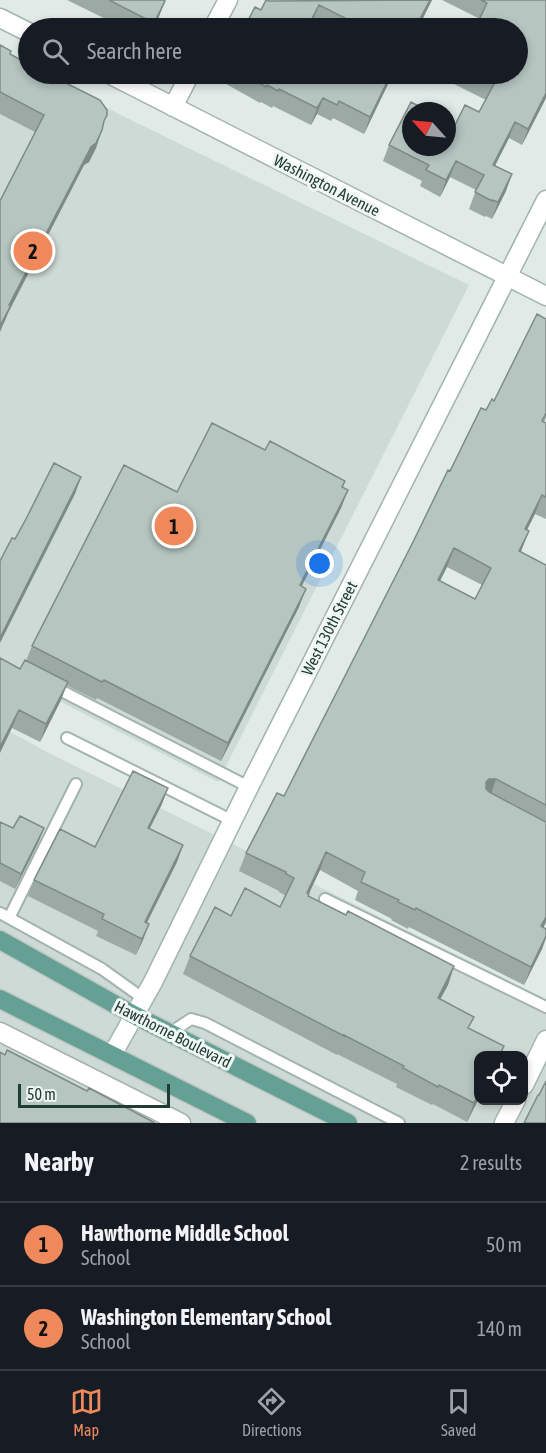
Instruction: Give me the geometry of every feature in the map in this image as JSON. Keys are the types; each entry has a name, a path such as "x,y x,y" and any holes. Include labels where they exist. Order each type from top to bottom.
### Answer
{"main road":[{"name":"Hawthorne Boulevard","path":"0,940 134,1015 348,1123"},
{"path":"0,999 247,1123"}],"street":[{"path":"218,18 228,0"},
{"path":"0,18 18,27"},
{"name":"Washington Avenue","path":"128,84 546,296"},
{"path":"173,107 185,84"},
{"name":"West 130th Street","path":"112,1055 144,999 546,200"},
{"path":"0,1032 181,1123"},
{"path":"528,1077 546,1040"},
{"path":"504,1123 514,1105"}],"lane":[{"path":"42,681 249,787"},
{"path":"67,738 233,821"},
{"path":"76,784 5,915 102,969 144,999"},
{"path":"325,899 546,1007"},
{"path":"170,1032 190,1019 205,1023 399,1123"}],"shaded area":[{"path":"0,53 18,66 18,84 60,84 469,285 218,782 0,671"},
{"path":"0,726 45,751 546,999 546,1123 0,1123"}],"building":[{"path":"109,0 165,1 156,18 144,18"},
{"path":"266,0 430,0 420,18 345,18 319,5 312,18 249,18 255,7 261,10"},
{"path":"481,0 546,0 546,93 528,129 515,122 493,165 512,174 498,202 475,192 484,175 456,161 446,180 426,170 429,165 411,156 456,156 456,123 465,105 479,112 494,84 528,84 528,18 480,18 487,3"},
{"path":"0,45 18,58 18,84 68,84 100,100 107,110 107,115 96,143 91,147 0,326 0,201 44,115 0,92"},
{"path":"261,84 386,84 370,117 339,101 337,105 323,98 317,108 279,89 278,91 267,85 266,87"},
{"path":"402,120 402,152 389,145"},
{"path":"537,314 546,319 546,413 542,421 546,423 546,497 542,495 525,529 529,531 519,551 546,565 546,805 496,779 489,779 486,782 486,789 546,822 546,917 541,926 546,929 546,936 531,967 361,882 365,872 326,852 307,893 308,896 346,915 348,911 454,966 438,998 474,1017 468,1028 504,1046 502,1051 474,1051 474,1103 439,1085 438,1087 403,1068 404,1066 190,956 215,907 231,916 245,888 280,907 294,878 246,853 277,793 284,796 448,470 450,471 481,408 486,410 492,399 494,401","holes":["454,548 491,568 475,599 438,580"]},
{"path":"212,423 265,450 270,441 345,481 342,487 348,490 300,585 306,589 228,743 32,646 124,465 177,492"},
{"path":"54,463 81,477 0,638 0,561 12,538 15,539"},
{"path":"0,658 20,669 25,660 68,682 46,724 19,710 0,747"},
{"path":"133,771 168,788 148,828 183,845 145,922 149,924 142,939 102,919 104,914 34,880 60,829 95,847"},
{"path":"20,816 44,828 21,874 0,863 0,822 13,828"},
{"path":"7,1050 87,1091 89,1088 155,1123 0,1123 0,1052 5,1055"},
{"path":"546,1081 546,1123 524,1123 538,1095"}],"place":[{"name":"Washington Elementary School","path":"33,251"},
{"name":"Hawthorne Middle School","path":"174,526"}]}
